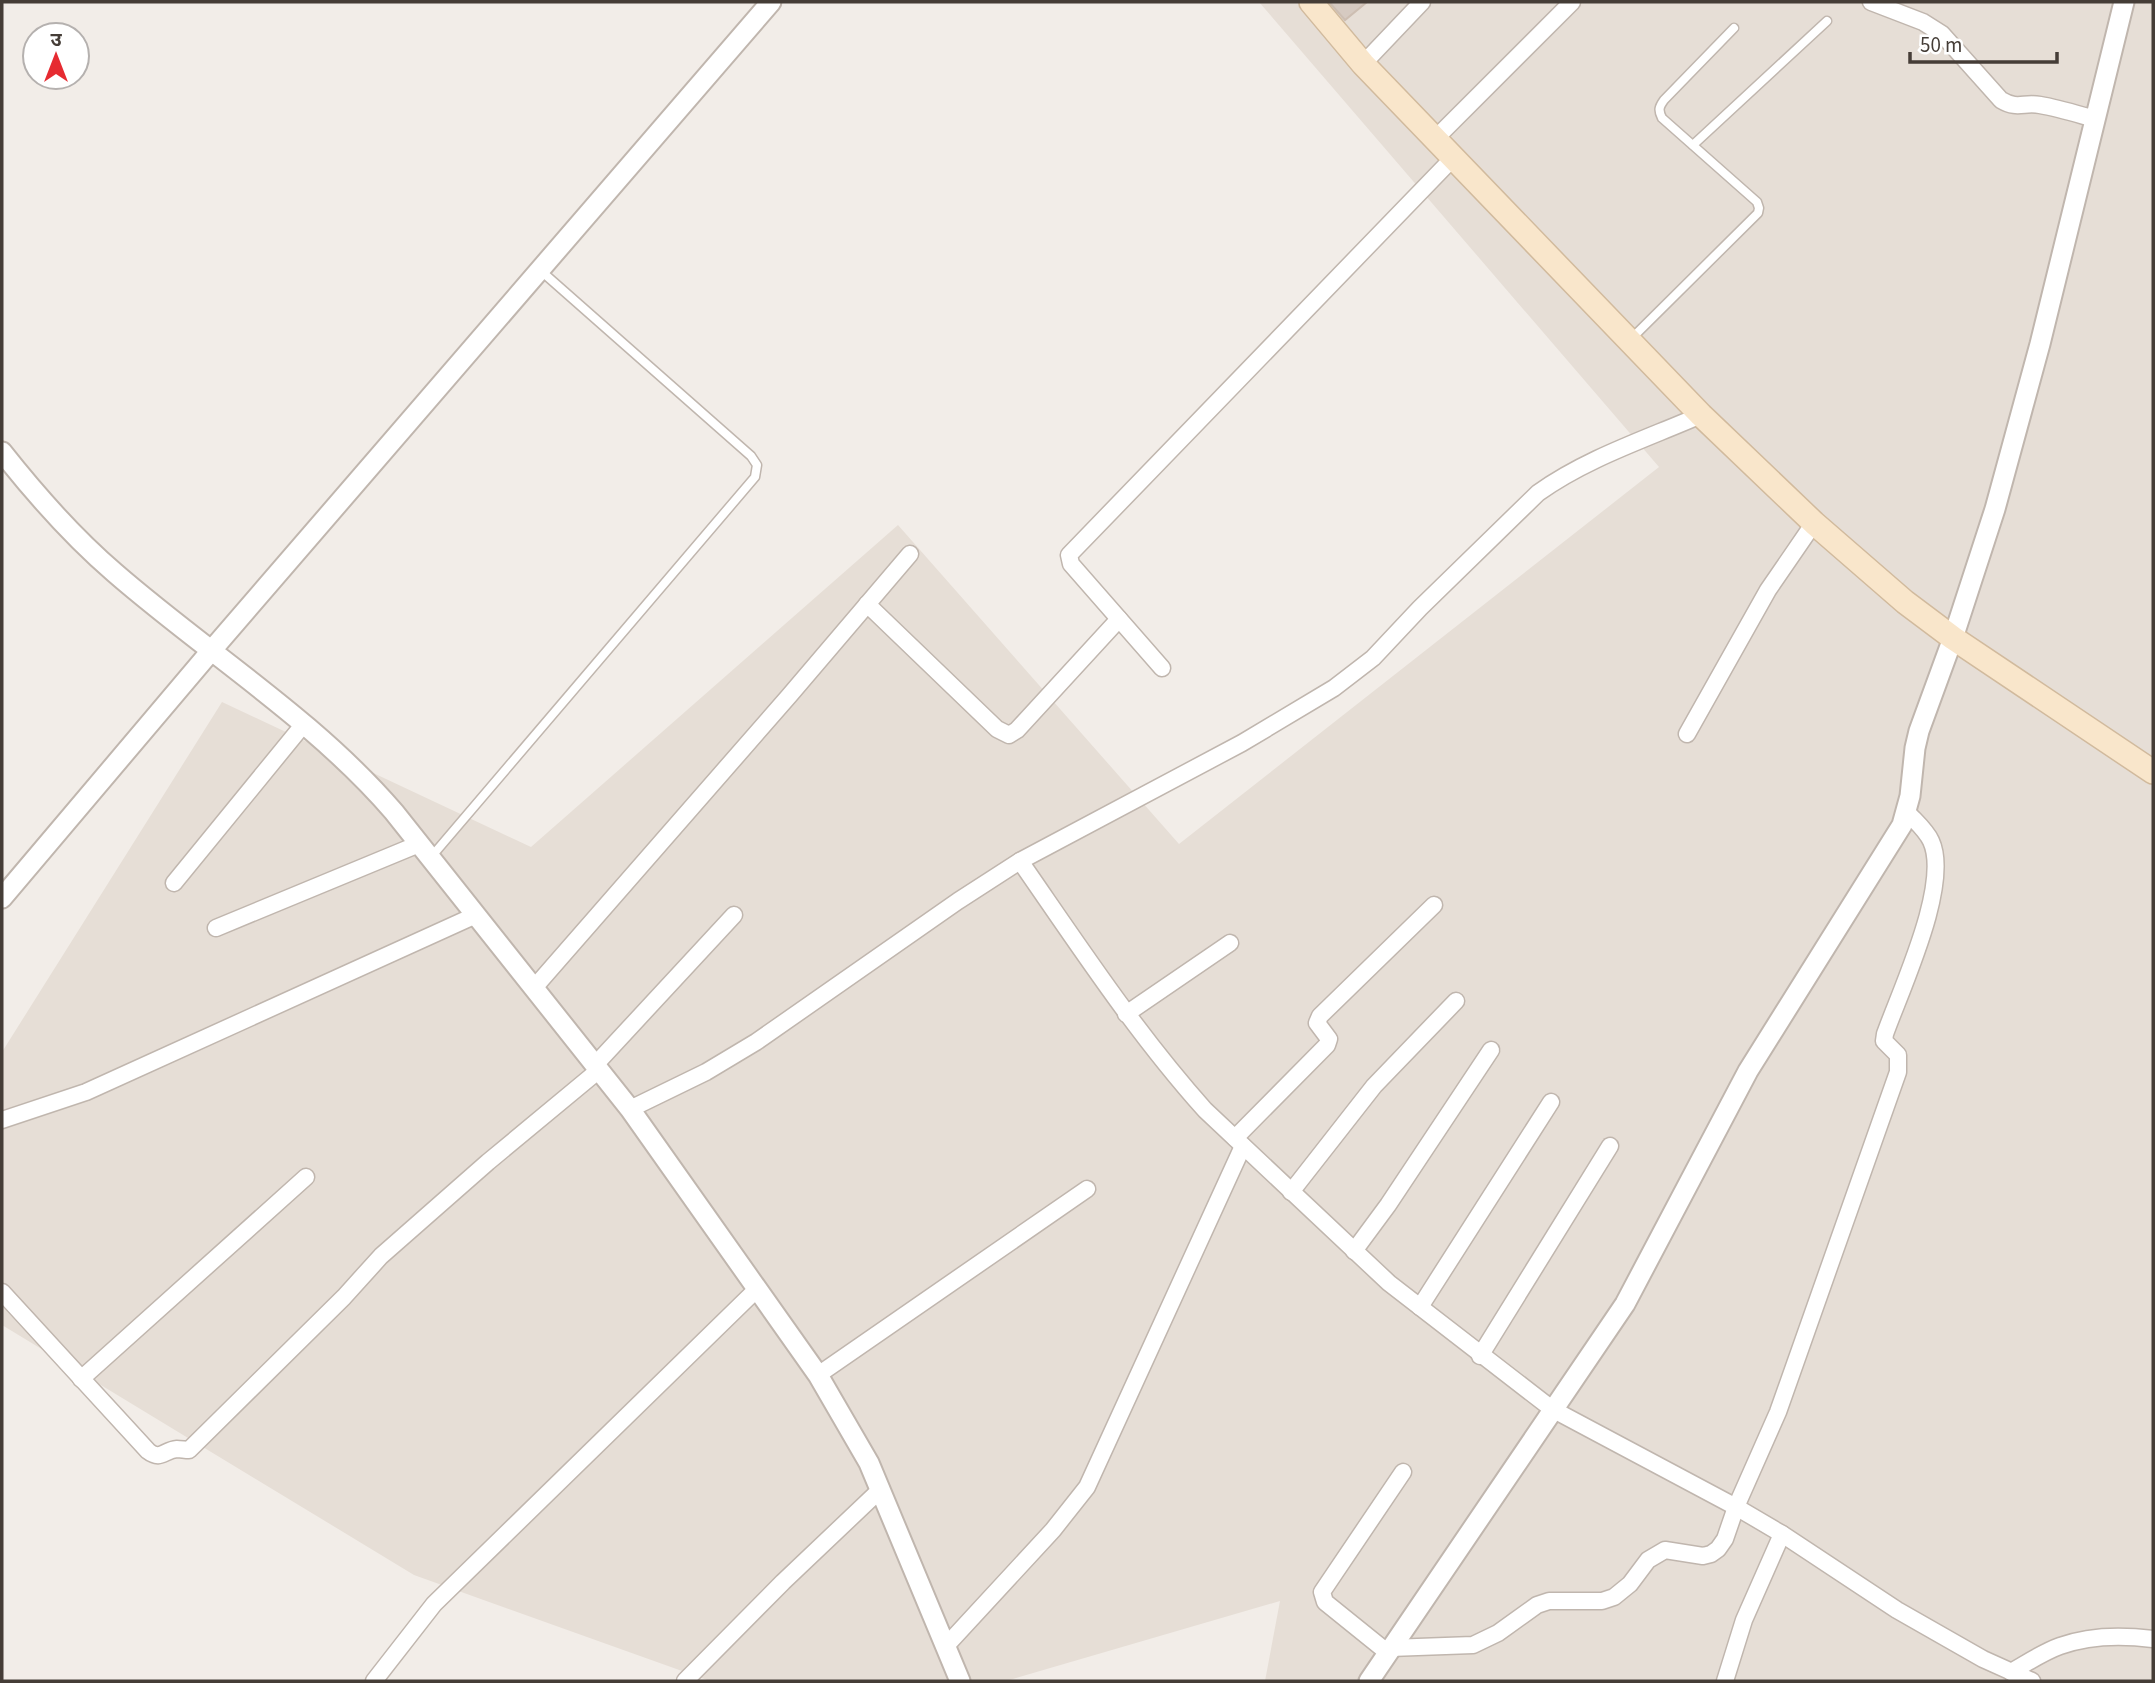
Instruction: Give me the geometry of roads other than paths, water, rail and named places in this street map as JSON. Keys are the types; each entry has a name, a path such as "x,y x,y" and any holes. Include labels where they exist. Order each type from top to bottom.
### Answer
{"main road":[{"path":"1311,2 1363,64 1701,415 1814,523 1905,602 1953,638 2153,772"}],"street":[{"path":"2,898 211,651 771,2"},
{"path":"1363,64 1422,2"},
{"path":"1436,138 1572,2"},
{"path":"1871,2 1923,22 1942,34 2001,100 2009,105 2040,105 2095,119"},
{"path":"1369,1681 1625,1304 1748,1071 1893,841 1907,812 1919,731 1995,509 2040,344 2124,2"},
{"path":"1163,668 1071,564 1069,555 1454,157"},
{"path":"629,1109 706,1072 756,1042 1020,861 1242,743 1334,688 1373,658 1420,608 1538,494 1558,479 1586,464 1701,415"},
{"path":"2,452 78,538 114,573 365,778 629,1109 818,1375 869,1463 960,1681"},
{"path":"1687,734 1768,590 1814,523"},
{"path":"534,988 780,707 909,554"},
{"path":"867,604 997,729 1009,734 1017,730 1119,619"},
{"path":"174,883 303,725"},
{"path":"1403,1472 1322,1592 1325,1602 1389,1650 1473,1645 1498,1633 1537,1605 1549,1601 1602,1601 1614,1597 1630,1584 1656,1554 1665,1550 1703,1556 1711,1554 1725,1539 1777,1412 1898,1072 1898,1055 1884,1041 1885,1034 1930,910 1937,873 1931,841 1907,812"},
{"path":"216,928 424,851"},
{"path":"1020,861 1126,1014 1180,1083 1205,1110 1354,1251 1480,1356 1552,1409 1736,1507 1897,1610 1983,1659 2032,1681"},
{"path":"945,1647 1053,1530 1087,1487 1239,1142 1327,1045 1329,1039 1317,1023 1320,1016 1434,905"},
{"path":"2,1120 86,1093 476,915"},
{"path":"2,1292 151,1454 159,1456 174,1449 192,1448 344,1297 381,1256 597,1068 734,915"},
{"path":"1126,1014 1230,943"},
{"path":"1291,1192 1374,1086 1456,1001"},
{"path":"1354,1251 1388,1205 1491,1050"},
{"path":"1420,1307 1551,1102"},
{"path":"1480,1356 1610,1146"},
{"path":"81,1379 306,1177"},
{"path":"818,1375 1087,1189"},
{"path":"374,1681 434,1604 757,1289"},
{"path":"685,1681 783,1582 881,1489"},
{"path":"1725,1681 1744,1620 1782,1534"},
{"path":"2011,1672 2058,1646 2079,1641 2129,1636 2153,1639"}],"lane":[{"path":"1693,145 1827,21"},
{"path":"1630,340 1758,213 1757,202 1662,118 1659,112 1660,106 1734,28"},
{"path":"424,851 755,477 757,466 751,456 540,270"}]}
